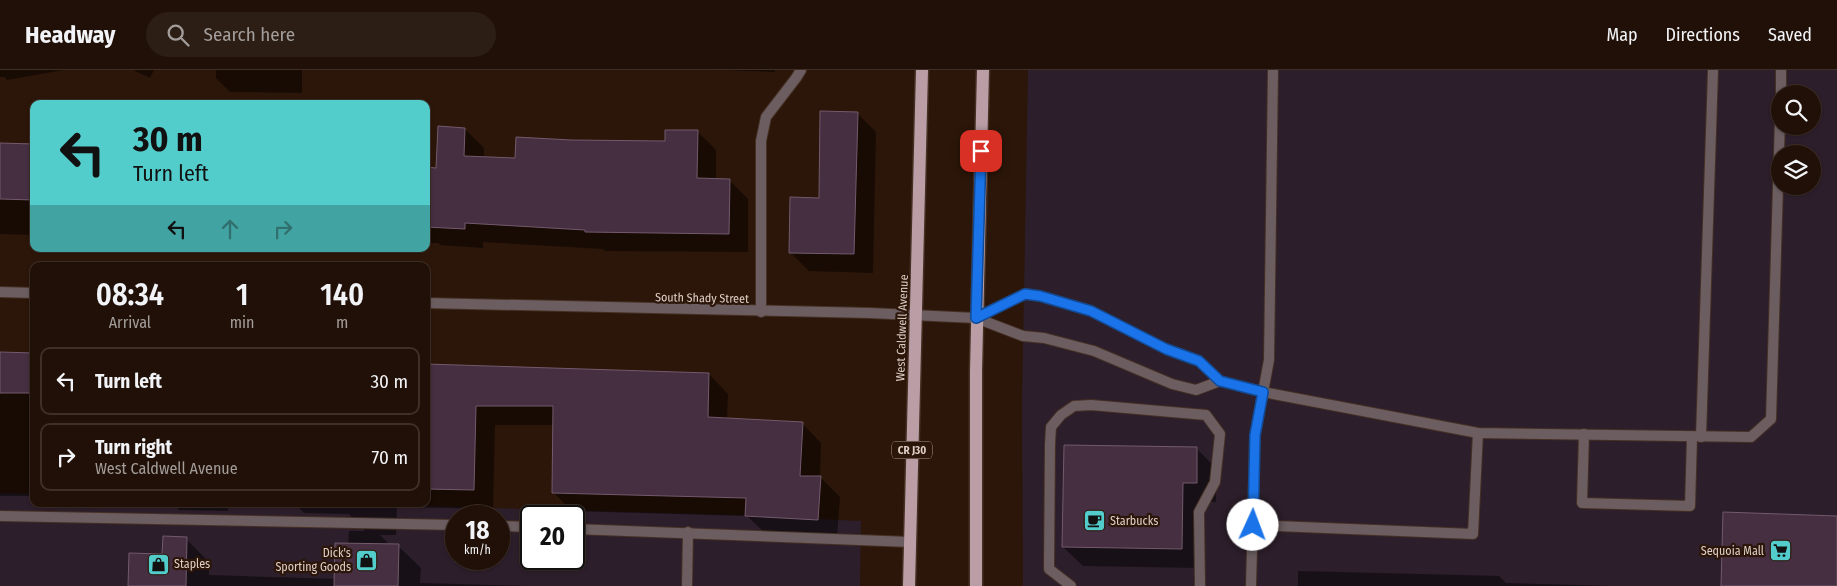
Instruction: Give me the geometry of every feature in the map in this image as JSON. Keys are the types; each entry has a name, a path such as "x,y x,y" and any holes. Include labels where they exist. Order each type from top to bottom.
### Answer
{"main road":[{"name":"West Caldwell Avenue","path":"909,586 922,70"},
{"path":"976,586 976,318 983,70"}],"street":[{"path":"761,312 761,141 766,116 801,70"},
{"path":"1251,586 1255,435 1268,360 1270,320 1273,70"},
{"path":"1584,434 1582,503 1690,506 1697,437 1713,70"},
{"path":"1781,85 1782,70"},
{"path":"976,318 1025,294 1048,298 1091,311 1166,349 1199,361 1220,381 1263,392 1478,433 1751,438 1771,419 1779,135"},
{"path":"0,292 30,293"},
{"name":"South Shady Street","path":"430,303 976,318"},
{"path":"976,318 1023,336 1044,338 1094,351 1172,384 1196,390 1220,381"},
{"path":"1071,586 1049,569 1051,428 1060,416 1074,406 1091,405 1206,416 1220,434 1215,482 1199,512 1200,586"},
{"path":"1253,525 1473,534 1478,433"},
{"path":"0,516 445,525"},
{"path":"585,528 910,542"},
{"path":"687,586 688,532"}],"shaded area":[{"path":"1028,70 1837,70 1837,586 1023,586 1022,404"},
{"path":"0,493 30,494 30,507 445,507 445,570 510,570 510,509 520,509 520,570 585,570 585,511 861,521 860,586 0,586"}],"building":[{"path":"820,111 858,112 854,254 789,253 790,197 819,198"},
{"path":"438,126 465,128 464,156 515,158 516,137 571,140 665,141 665,130 698,130 697,178 730,179 729,234 585,232 585,230 465,223 465,229 430,227 430,167 436,168"},
{"path":"0,143 30,144 30,200 0,199"},
{"path":"0,352 30,353 30,393 0,393"},
{"path":"430,364 709,373 708,417 803,422 800,476 821,476 818,520 745,516 746,498 552,493 553,406 476,406 474,490 430,489"},
{"path":"1064,445 1197,447 1197,483 1183,483 1182,549 1062,547"},
{"name":"Sequoia Mall","path":"1723,512 1837,516 1837,586 1721,586"},
{"name":"Staples","path":"163,536 187,537 186,586 128,586 129,553 162,554"},
{"name":"Dick's Sporting Goods","path":"335,543 399,544 398,586 334,586"}],"place":[{"name":"Starbucks","path":"1094,521"},
{"name":"Sequoia Mall","path":"1780,551"},
{"name":"Dick's Sporting Goods","path":"367,560"},
{"name":"Staples","path":"158,564"}],"route":[{"path":"981,151 976,318 1025,294 1040,296 1091,311 1166,349 1199,361 1220,381 1263,392 1255,435 1253,525"}]}
